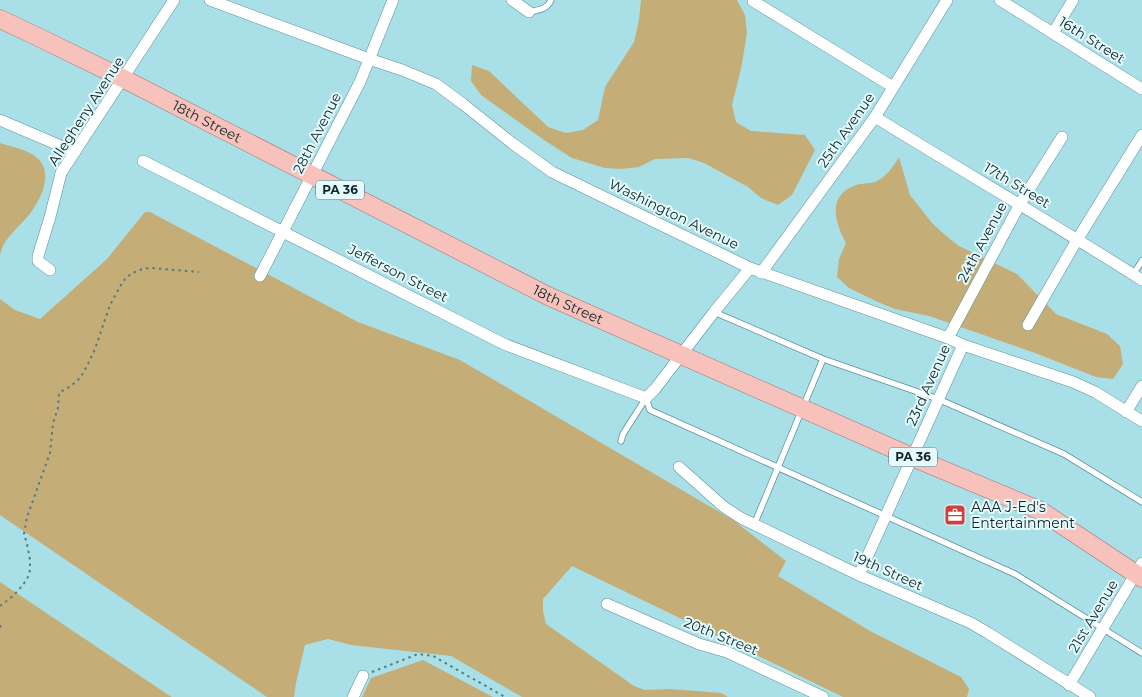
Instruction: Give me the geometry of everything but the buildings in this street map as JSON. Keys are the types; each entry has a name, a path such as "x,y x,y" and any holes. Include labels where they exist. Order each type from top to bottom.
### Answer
{"main road":[{"name":"18th Street","path":"0,19 124,79 548,296 912,457 1041,511 1140,572"}],"street":[{"name":"Allegheny Avenue","path":"50,270 38,261 38,256 62,174 174,0"},
{"name":"Washington Avenue","path":"210,0 436,84 552,172 750,268 963,345 1073,382 1095,392 1142,421"},
{"name":"28th Avenue","path":"260,276 360,82 393,0"},
{"path":"512,0 530,12"},
{"path":"753,0 893,87"},
{"name":"25th Avenue","path":"762,273 875,117 947,0"},
{"name":"16th Street","path":"1000,0 1142,89"},
{"path":"1053,33 1072,0"},
{"name":"17th Street","path":"875,117 1138,277"},
{"path":"0,120 75,152"},
{"path":"1028,325 1077,240 1142,135"},
{"name":"24th Avenue","path":"948,338 1020,204 1062,137"},
{"name":"Jefferson Street","path":"143,161 504,344 646,398"},
{"path":"646,398 750,268"},
{"name":"23rd Avenue","path":"859,575 963,345"},
{"path":"1126,412 1142,386"},
{"name":"19th Street","path":"679,467 724,507 741,518 859,575 971,623 1090,697"},
{"name":"21st Avenue","path":"1069,685 1102,629 1140,572"},
{"name":"20th Street","path":"607,604 700,644 727,652 823,697"},
{"path":"353,697 363,676"}],"lane":[{"path":"530,12 540,10 550,3 551,0"},
{"path":"1138,277 1142,261"},
{"path":"714,312 823,359 938,399 1064,454 1142,502"},
{"path":"754,525 823,359"},
{"path":"621,441 623,434 646,398"},
{"path":"646,398 650,410 1015,574 1142,653"}],"path":[{"path":"0,606 23,585 30,570 30,560 24,534 27,517 50,453 59,393 80,378 87,366 110,305 122,283 131,274 142,269 199,272"},
{"path":"0,625 2,630"},
{"path":"363,676 418,654 433,656 505,697"}],"shaded area":[{"path":"641,0 737,0 745,15 747,33 732,105 736,122 751,131 805,135 815,150 792,195 778,205 761,198 748,187 704,163 688,158 655,159 639,167 622,169 605,168 572,158 481,95 471,81 472,65 489,71 548,127 566,133 583,130 598,120 605,87 634,42"},
{"path":"0,143 23,150 36,157 42,163 45,170 45,178 38,201 29,215 6,240 0,255"},
{"path":"899,157 910,195 932,223 945,235 959,246 1017,274 1056,314 1107,334 1120,346 1123,364 1113,379 1096,377 1035,353 929,316 895,309 849,288 837,277 839,259 846,243 836,218 837,203 840,196 856,185 873,183 879,180 889,171"},
{"path":"145,212 150,212 358,322 460,360 733,520 786,561 778,576 872,632 961,677 969,689 967,697 843,697 572,566 543,599 546,624 634,686 645,690 670,689 721,693 728,697 522,697 451,656 351,645 328,639 305,645 294,697 267,697 0,515 0,299 15,310 40,319 107,259"},
{"path":"0,582 170,696 172,697 0,697"},
{"path":"423,660 493,697 362,697 371,678"}],"place":[{"name":"AAA J-Ed's Entertainment","path":"955,515"}]}
